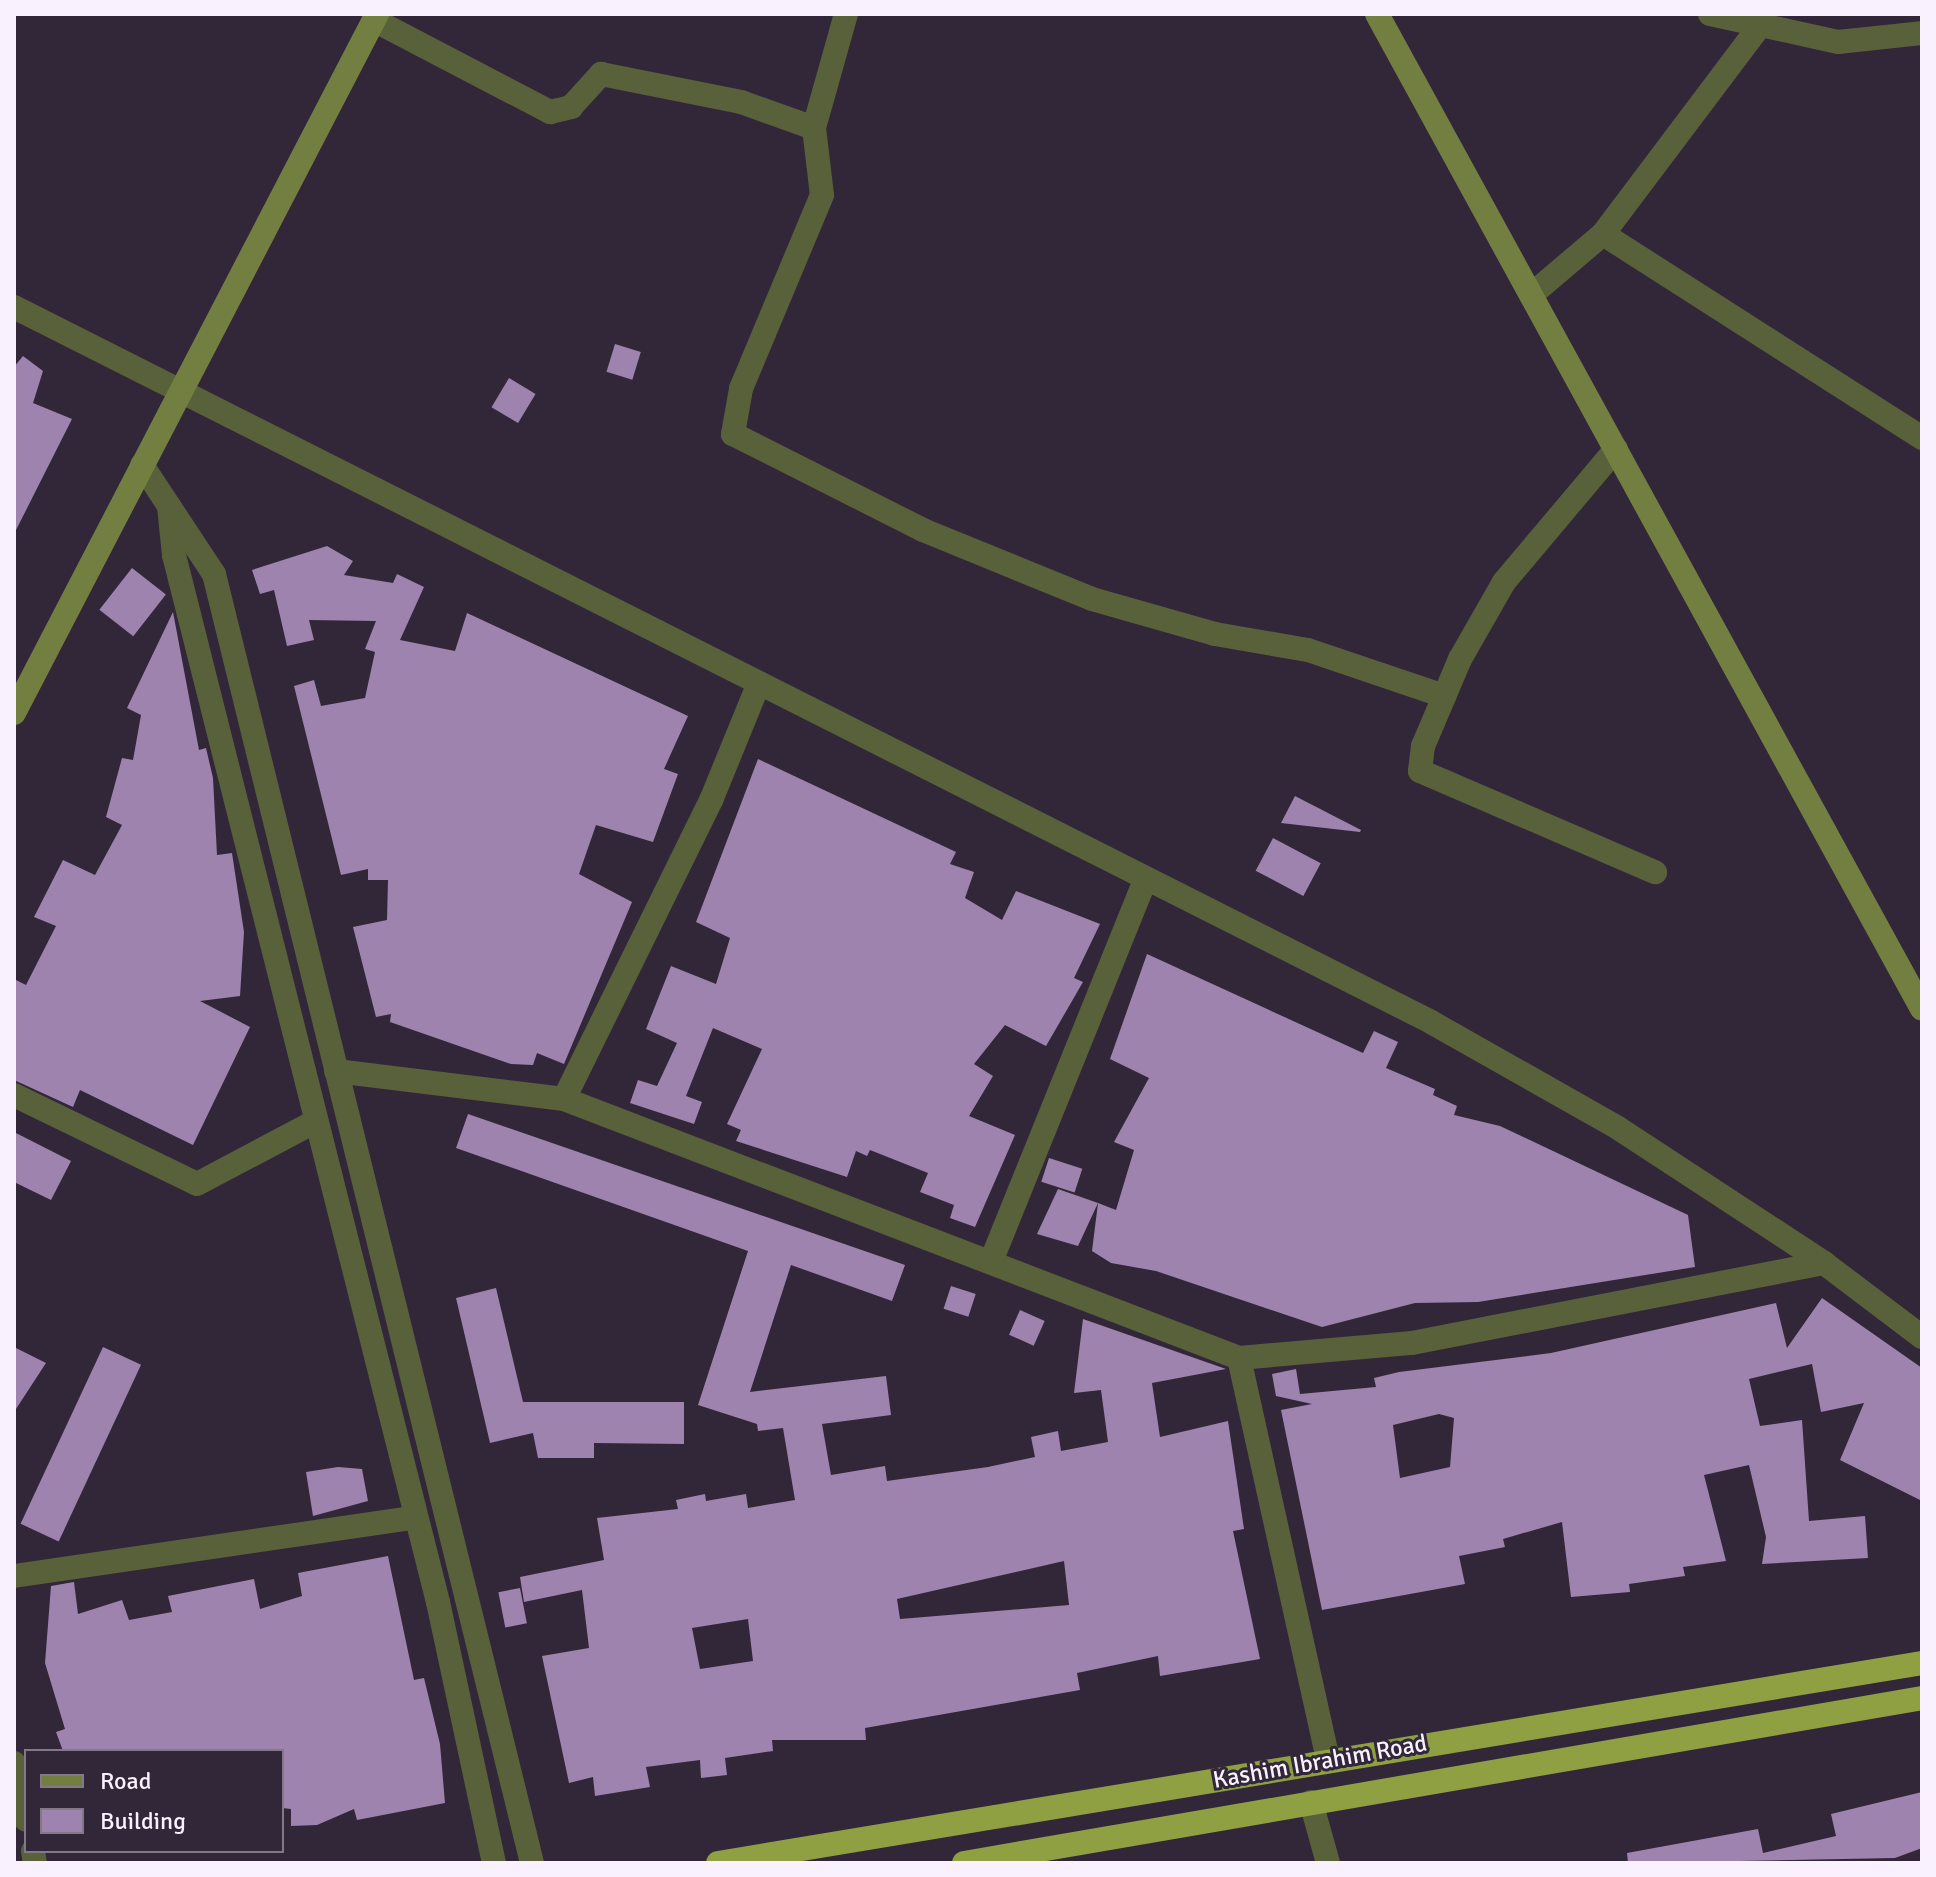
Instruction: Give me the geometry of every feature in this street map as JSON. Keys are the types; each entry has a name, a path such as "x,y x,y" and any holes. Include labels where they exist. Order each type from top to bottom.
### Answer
{"highway":[{"name":"Kashim Ibrahim Road","path":"718,1863 1922,1663"},
{"name":"Kashim Ibrahim Road","path":"964,1863 1922,1698"}],"main road":[{"path":"1377,14 1922,1009"},
{"path":"14,713 21,685 182,391 375,17"}],"street":[{"path":"846,14 814,128 822,195 741,389 733,434 742,443 854,490 923,530 1092,599 1215,634 1308,650 1444,696"},
{"path":"1710,14 1757,30 1838,42 1922,33"},
{"path":"375,17 550,112 571,107 601,74 741,102 814,128"},
{"path":"1531,295 1603,234 1757,30"},
{"path":"1603,234 1922,438"},
{"path":"14,307 1431,1022 1618,1128 1824,1263 1922,1337"},
{"path":"1616,449 1504,582 1444,696 1420,771 1655,872"},
{"path":"142,465 169,500 214,574 336,1071 451,1513 532,1863"},
{"path":"169,500 174,555 416,1517 494,1863"},
{"path":"564,1099 712,798 759,683"},
{"path":"992,1259 1145,880"},
{"path":"336,1071 564,1099 992,1259 1239,1358 1412,1343 1633,1306 1824,1263"},
{"path":"14,1095 197,1184 316,1121"},
{"path":"1239,1358 1328,1760"},
{"path":"14,1576 416,1517"},
{"path":"14,1763 24,1810"},
{"path":"1311,1802 1328,1863"}],"building":[{"path":"615,344 641,352 632,380 607,372"},
{"path":"23,356 43,371 33,403 72,419 14,534 14,367"},
{"path":"509,378 536,394 518,423 491,407"},
{"path":"327,546 353,561 344,575 393,583 397,574 424,587 400,640 455,651 467,613 688,716 664,769 678,774 653,842 596,825 579,874 632,902 564,1064 537,1053 533,1065 511,1064 390,1022 391,1014 376,1017 353,927 387,920 388,880 368,880 368,869 341,875 294,686 314,680 321,706 365,698 375,652 365,649 376,621 309,620 314,640 287,646 274,590 260,594 252,570"},
{"path":"132,568 166,594 133,636 99,610"},
{"path":"173,612 199,750 206,748 213,778 217,855 232,853 244,932 240,996 200,1001 250,1027 193,1145 80,1090 73,1107 14,1080 14,979 26,985 56,926 34,917 63,860 95,875 122,825 106,817 122,758 133,760 141,715 127,708"},
{"path":"758,759 956,852 950,864 974,872 965,898 1002,920 1016,891 1100,924 1074,978 1083,982 1046,1046 1005,1025 974,1064 993,1076 969,1116 1015,1135 975,1227 950,1218 954,1205 920,1192 928,1173 870,1150 867,1156 856,1151 847,1177 736,1141 741,1130 727,1124 762,1049 713,1028 686,1096 702,1102 694,1124 630,1103 638,1080 657,1086 677,1043 646,1029 671,966 716,984 730,938 696,922"},
{"path":"1295,796 1361,830 1360,832 1281,823"},
{"path":"1273,838 1321,863 1303,896 1256,871"},
{"path":"1147,954 1363,1053 1374,1031 1398,1042 1386,1068 1435,1089 1433,1095 1457,1106 1454,1115 1500,1126 1688,1215 1695,1267 1478,1302 1415,1303 1322,1327 1156,1271 1111,1263 1092,1251 1098,1203 1116,1210 1134,1150 1114,1142 1149,1078 1110,1059"},
{"path":"468,1114 905,1265 892,1301 791,1265 750,1392 886,1376 891,1415 822,1424 831,1475 885,1466 887,1481 988,1467 1035,1457 1031,1437 1058,1431 1061,1451 1108,1442 1101,1390 1074,1393 1083,1319 1226,1369 1152,1383 1160,1437 1228,1421 1244,1529 1233,1531 1260,1659 1160,1676 1158,1656 1077,1673 1080,1690 865,1728 866,1740 772,1740 773,1751 725,1758 727,1775 701,1778 700,1760 646,1767 650,1787 595,1796 593,1777 569,1783 542,1656 589,1648 582,1590 524,1602 520,1577 604,1560 597,1518 678,1509 676,1500 705,1494 706,1501 746,1494 748,1508 795,1500 783,1428 758,1431 757,1424 698,1405 748,1251 456,1148","holes":["1064,1561 1069,1605 900,1619 897,1599","748,1619 753,1661 700,1669 692,1628"]},
{"path":"14,1132 71,1161 51,1200 14,1182"},
{"path":"1049,1158 1082,1169 1075,1193 1041,1182"},
{"path":"1058,1189 1098,1203 1078,1246 1037,1234"},
{"path":"951,1286 976,1294 968,1317 944,1309"},
{"path":"496,1288 523,1402 684,1402 684,1444 594,1443 594,1458 538,1458 533,1433 490,1443 456,1298"},
{"path":"1822,1298 1922,1368 1922,1501 1840,1460 1864,1403 1821,1412 1812,1364 1749,1379 1760,1426 1802,1420 1809,1521 1865,1516 1868,1558 1762,1564 1766,1537 1749,1465 1704,1475 1726,1561 1683,1567 1685,1576 1629,1584 1630,1592 1571,1597 1562,1522 1503,1539 1505,1547 1459,1556 1465,1584 1322,1610 1281,1410 1312,1404 1276,1396 1272,1374 1296,1369 1300,1394 1376,1387 1374,1378 1399,1372 1551,1353 1776,1303 1787,1348","holes":["1439,1414 1454,1418 1450,1467 1400,1478 1393,1425"]},
{"path":"1020,1310 1045,1321 1034,1346 1009,1335"},
{"path":"14,1347 46,1363 14,1412"},
{"path":"103,1347 141,1365 59,1541 21,1524"},
{"path":"338,1467 362,1469 368,1501 313,1516 306,1472"},
{"path":"388,1556 414,1680 424,1678 440,1744 445,1803 357,1820 354,1809 317,1825 291,1826 291,1809 284,1808 284,1749 62,1749 56,1732 65,1729 45,1663 51,1586 74,1582 78,1614 122,1600 129,1620 172,1612 168,1596 254,1579 260,1609 302,1596 298,1573"},
{"path":"520,1588 527,1623 505,1628 498,1592"},
{"path":"1922,1792 1922,1848 1895,1858 1628,1863 1627,1853 1758,1829 1763,1853 1836,1836 1831,1814"}]}
